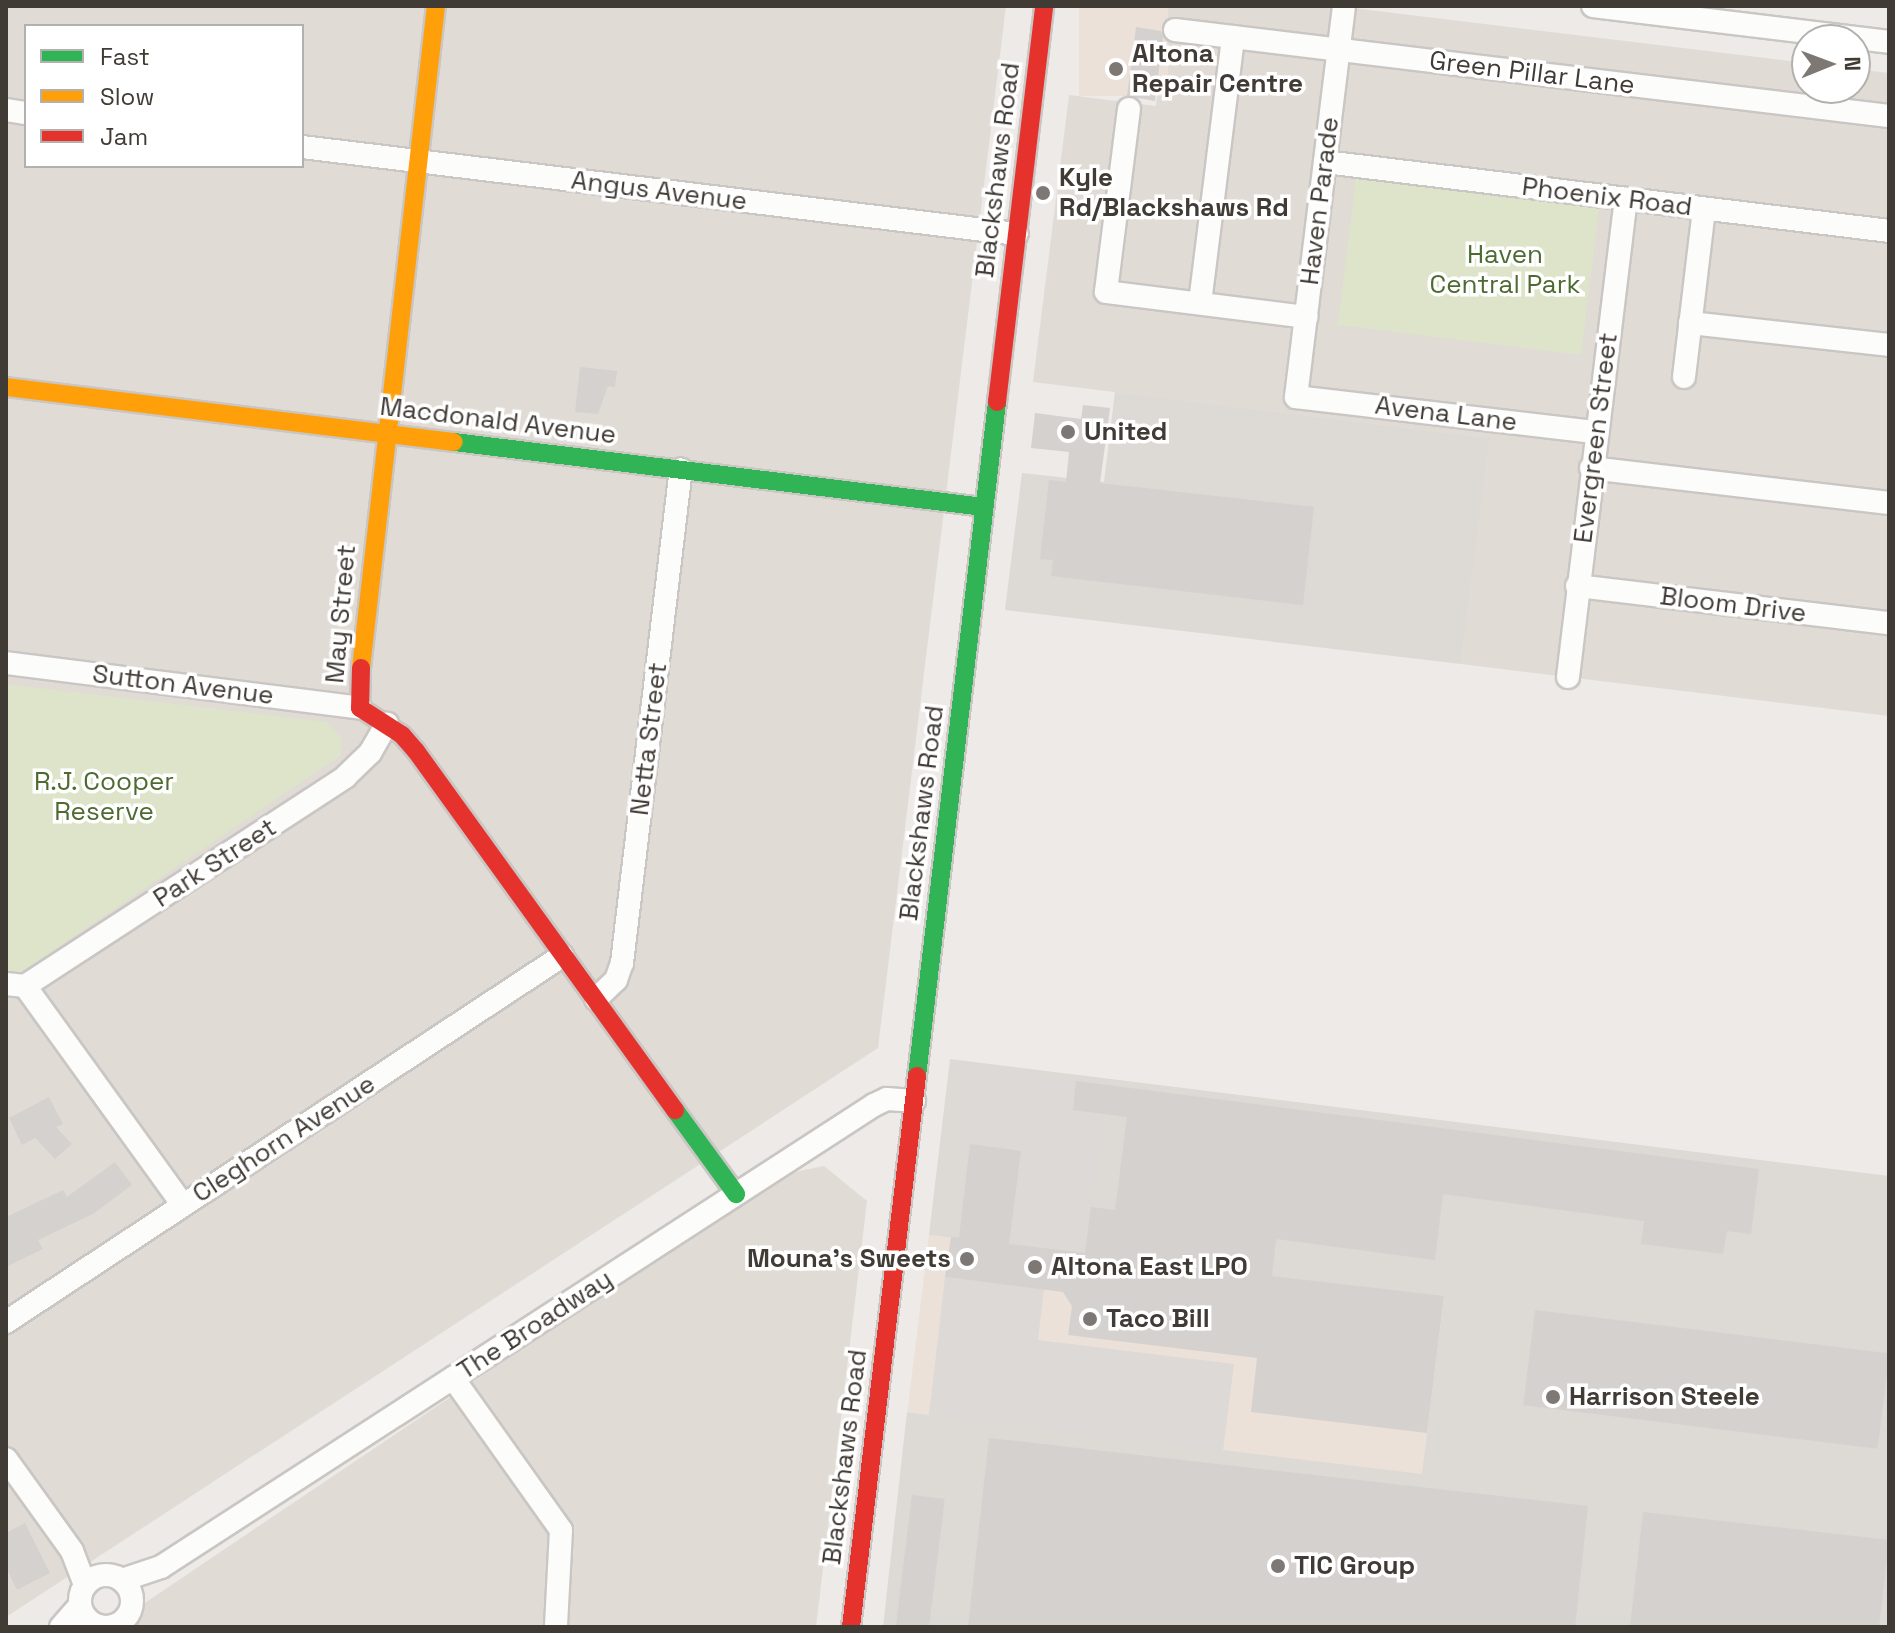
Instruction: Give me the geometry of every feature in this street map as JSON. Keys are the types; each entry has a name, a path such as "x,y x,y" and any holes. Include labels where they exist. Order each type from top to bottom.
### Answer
{"street":[{"name":"May Street","path":"436,6 358,680 360,708 387,723 418,754 736,1194"},
{"name":"Blackshaws Road","path":"851,1627 1044,6"},
{"name":"Haven Parade","path":"1296,397 1344,6"},
{"path":"1593,6 1889,42"},
{"name":"Green Pillar Lane","path":"1175,30 1889,116"},
{"path":"1200,303 1233,37"},
{"path":"1129,109 1106,292 1306,317"},
{"name":"Angus Avenue","path":"304,147 1017,234"},
{"name":"Phoenix Road","path":"1325,162 1889,231"},
{"name":"Evergreen Street","path":"1568,677 1626,199"},
{"path":"1684,377 1704,209"},
{"path":"1690,323 1889,345"},
{"name":"Macdonald Avenue","path":"6,387 984,507"},
{"name":"Avena Lane","path":"1296,397 1596,432"},
{"path":"1591,468 1889,503"},
{"name":"Netta Street","path":"596,999 616,980 622,963 681,470"},
{"name":"Bloom Drive","path":"1577,586 1889,623"},
{"name":"Sutton Avenue","path":"6,663 360,708"},
{"name":"Park Street","path":"16,985 345,777 370,753 387,723"},
{"name":"Cleghorn Avenue","path":"6,1322 562,956"},
{"path":"16,985 183,1205"},
{"name":"The Broadway","path":"97,1586 161,1567 874,1105 887,1099 914,1101"},
{"path":"453,1378 561,1530 556,1627"},
{"path":"6,1459 97,1586 132,1603"},
{"name":"The Broadway","path":"96,1626 120,1622 161,1567"},
{"path":"96,1626 97,1586"},
{"path":"61,1627 97,1586"}],"shaded area":[{"path":"6,6 1006,6 878,1048 6,1617"},
{"path":"1079,6 1168,6 1168,96 1079,96"},
{"path":"1168,6 1336,6 1791,61 1791,104 1871,104 1871,71 1889,73 1889,716 1461,664 1488,438 1033,382 1069,95 1156,106"},
{"path":"1115,392 1489,438 1461,664 1005,610 1022,473 1104,482"},
{"path":"950,1059 1889,1176 1889,1627 883,1627 907,1412 1422,1474 1444,1297 929,1235"},
{"path":"963,1066 1076,1081 1073,1110 1102,1114 1085,1250 1010,1240 1021,1151 954,1142"},
{"path":"824,1166 867,1201 816,1627 109,1627 780,1175"},
{"path":"929,1235 1444,1298 1422,1475 907,1412"},
{"path":"945,1277 1044,1289 1038,1340 1234,1364 1223,1451 929,1415"}],"green space":[{"name":"Haven Central Park","path":"1356,177 1599,207 1581,355 1338,325"},
{"name":"R.J. Cooper Reserve","path":"6,684 327,722 341,737 341,755 17,975 6,973"}],"building":[{"path":"1136,27 1161,31 1163,37 1155,101 1127,96"},
{"path":"580,367 617,371 615,387 608,386 598,414 575,412"},
{"path":"1083,405 1110,408 1100,483 1314,507 1303,605 1051,576 1053,560 1040,559 1049,480 1066,482 1069,452 1031,448 1035,413 1081,419"},
{"path":"1076,1081 1759,1169 1751,1234 1727,1231 1723,1254 1641,1244 1644,1221 1443,1194 1435,1260 1276,1239 1272,1276 1444,1296 1427,1433 1251,1412 1257,1358 1068,1335 1072,1306 1063,1292 945,1277 951,1237 959,1238 970,1144 1021,1151 1009,1244 1085,1253 1091,1207 1115,1210 1127,1117 1073,1110"},
{"path":"49,1097 63,1124 56,1127 72,1144 55,1159 35,1138 22,1145 9,1118"},
{"path":"115,1162 132,1185 93,1214 38,1240 43,1249 6,1267 6,1217 63,1190 67,1197"},
{"path":"1535,1310 1889,1353 1878,1449 1523,1405"},
{"name":"TIC Group","path":"989,1438 1588,1506 1575,1627 968,1627"},
{"path":"912,1495 945,1499 929,1627 896,1627"},
{"path":"1643,1512 1889,1540 1879,1627 1630,1627"},
{"path":"25,1523 50,1573 17,1590 6,1567 6,1533"}],"traffic: fast":[{"path":"917,1076 997,402"},
{"path":"454,442 984,507"},
{"path":"675,1110 736,1194"}],"traffic: slow":[{"path":"361,668 436,6"},
{"path":"6,387 454,442"}],"traffic: jam":[{"path":"997,402 1044,6"},
{"path":"361,668 360,708 402,735 416,751 675,1110"},
{"path":"851,1627 917,1076"}],"place":[{"name":"Altona Repair Centre","path":"1116,69"},
{"name":"Kyle Rd/Blackshaws Rd","path":"1043,193"},
{"name":"United","path":"1068,432"},
{"name":"Mouna’s Sweets","path":"967,1259"},
{"name":"Altona East LPO","path":"1035,1267"},
{"name":"Taco Bill","path":"1090,1319"},
{"name":"Harrison Steele","path":"1553,1397"},
{"name":"TIC Group","path":"1278,1566"}]}
